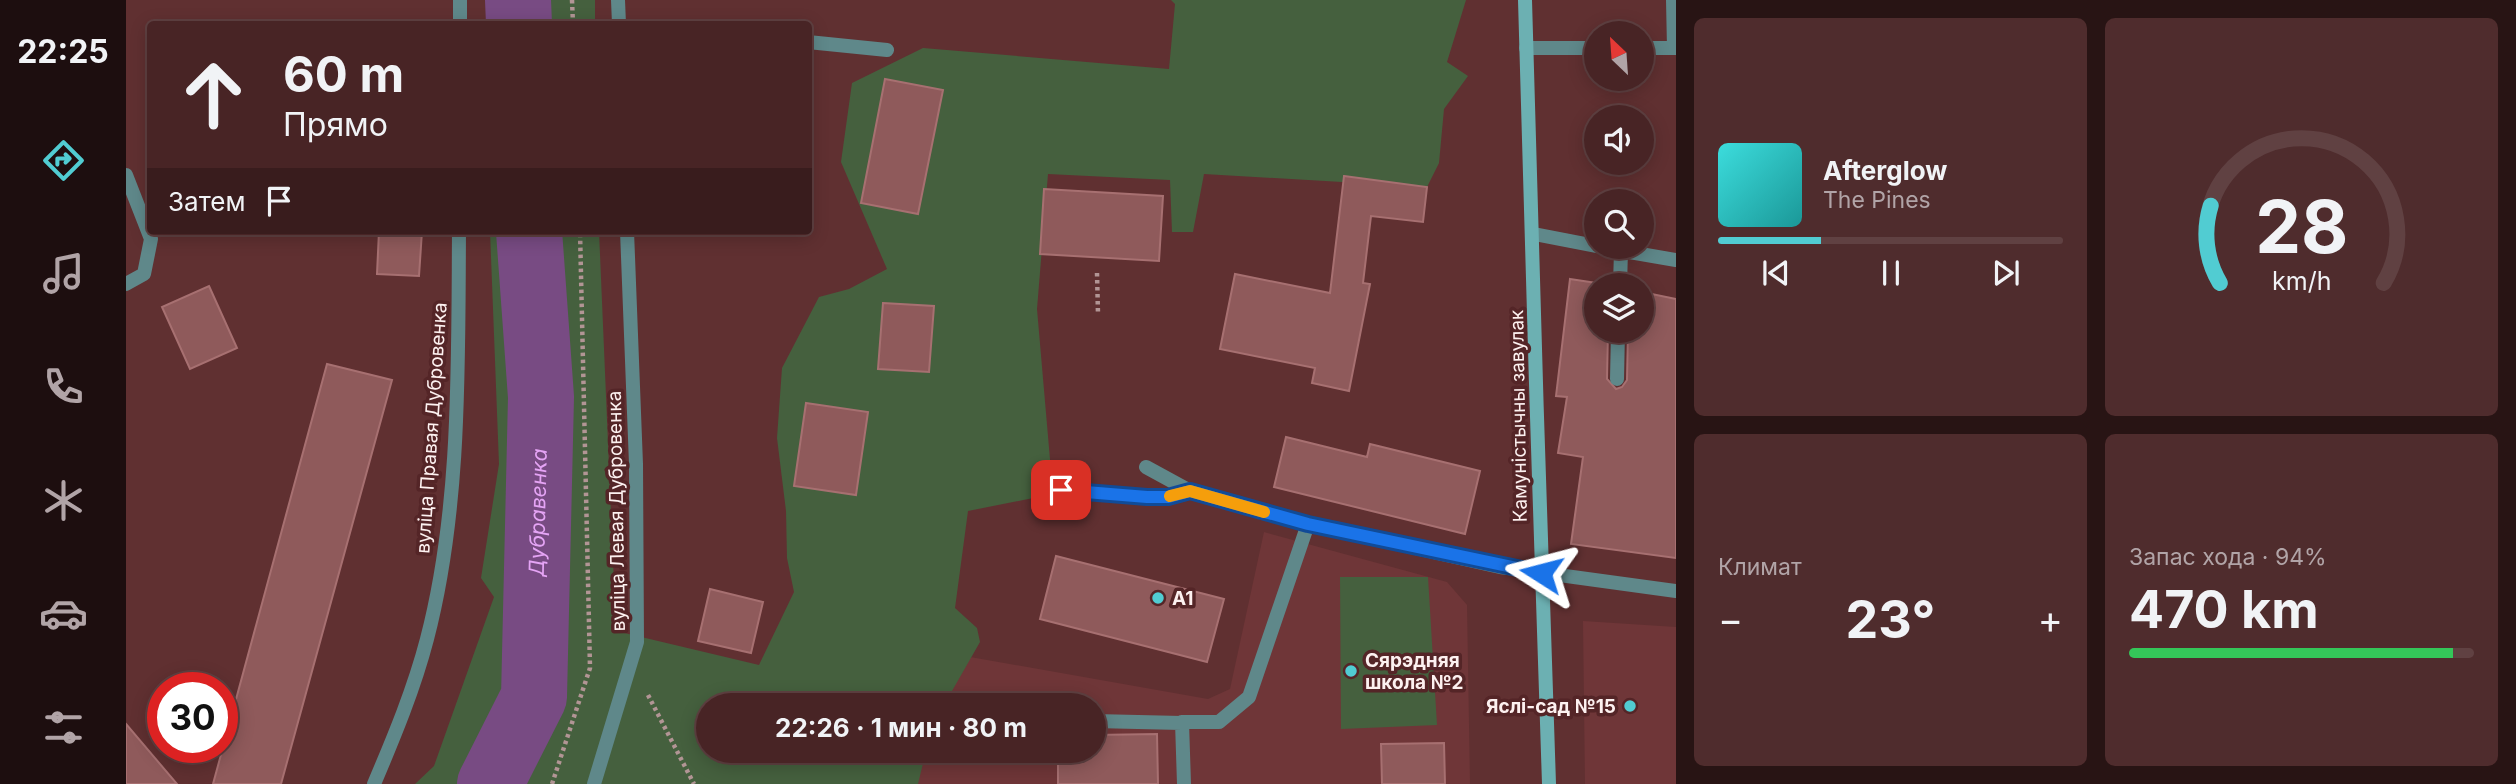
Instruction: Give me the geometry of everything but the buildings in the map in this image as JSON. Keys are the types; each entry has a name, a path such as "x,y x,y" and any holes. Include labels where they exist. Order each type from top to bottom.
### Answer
{"street":[{"path":"460,0 460,21"},
{"path":"618,0 619,21"},
{"name":"Камуністычны завулак","path":"1525,0 1549,784"},
{"path":"1654,48 1675,48 1673,0"},
{"path":"812,42 887,50"},
{"path":"1526,48 1584,48"},
{"path":"126,175 147,229"},
{"path":"1534,234 1584,243"},
{"path":"126,284 144,274 149,235"},
{"name":"вуліца Правая Дубровенка","path":"374,784 400,722 427,639 446,541 458,360 459,235"},
{"name":"вуліца Левая Дубровенка","path":"594,784 637,642 636,464 627,235"},
{"path":"1654,256 1676,260"},
{"path":"1617,379 1618,343"},
{"path":"1146,467 1190,491 1308,524 1541,573 1676,591"},
{"path":"1061,490 1147,497 1168,497 1190,491"},
{"path":"1106,721 1219,722 1250,697 1308,524"},
{"path":"1182,723 1184,784"}],"path":[{"path":"572,0 573,21"},
{"path":"552,784 590,668 580,235"},
{"path":"1097,273 1098,314"},
{"path":"646,692 694,784"}],"shaded area":[{"name":"Сярэдняя школа №2","path":"1264,532 1447,582 1467,605 1470,784 897,784 904,763 1106,763 1106,693 928,693 942,652 1208,699 1230,689"},
{"name":"Яслі-сад №15","path":"1583,621 1676,627 1676,784 1585,784"}],"green space":[{"path":"488,0 595,0 595,21 488,21"},
{"path":"1171,0 1466,0 1447,62 1468,76 1444,109 1439,163 1427,187 1204,174 1193,232 1172,232 1170,180 1048,174 1037,309 1053,494 968,511 955,608 977,628 980,642 951,693 696,693 696,763 923,763 918,784 415,784 434,766 494,597 481,578 499,464 490,235 599,235 616,631 759,665 794,592 787,558 786,511 777,438 782,368 819,297 849,289 887,269 841,162 852,83 923,48 1169,69 1175,4"},
{"path":"1340,577 1428,577 1437,725 1341,729"}],"waterway":[{"name":"Дубравенка","path":"518,0 519,21"},
{"name":"Дубравенка","path":"490,784 534,697 541,397 529,235"}],"slow traffic":[{"path":"1170,496 1190,491 1264,512"}],"place":[{"name":"A1","path":"1158,598"},
{"name":"Сярэдняя школа №2","path":"1351,671"},
{"name":"Яслі-сад №15","path":"1630,706"}],"route":[{"path":"1061,490 1147,497 1168,497 1190,491 1308,524 1500,567 1541,573"}]}
